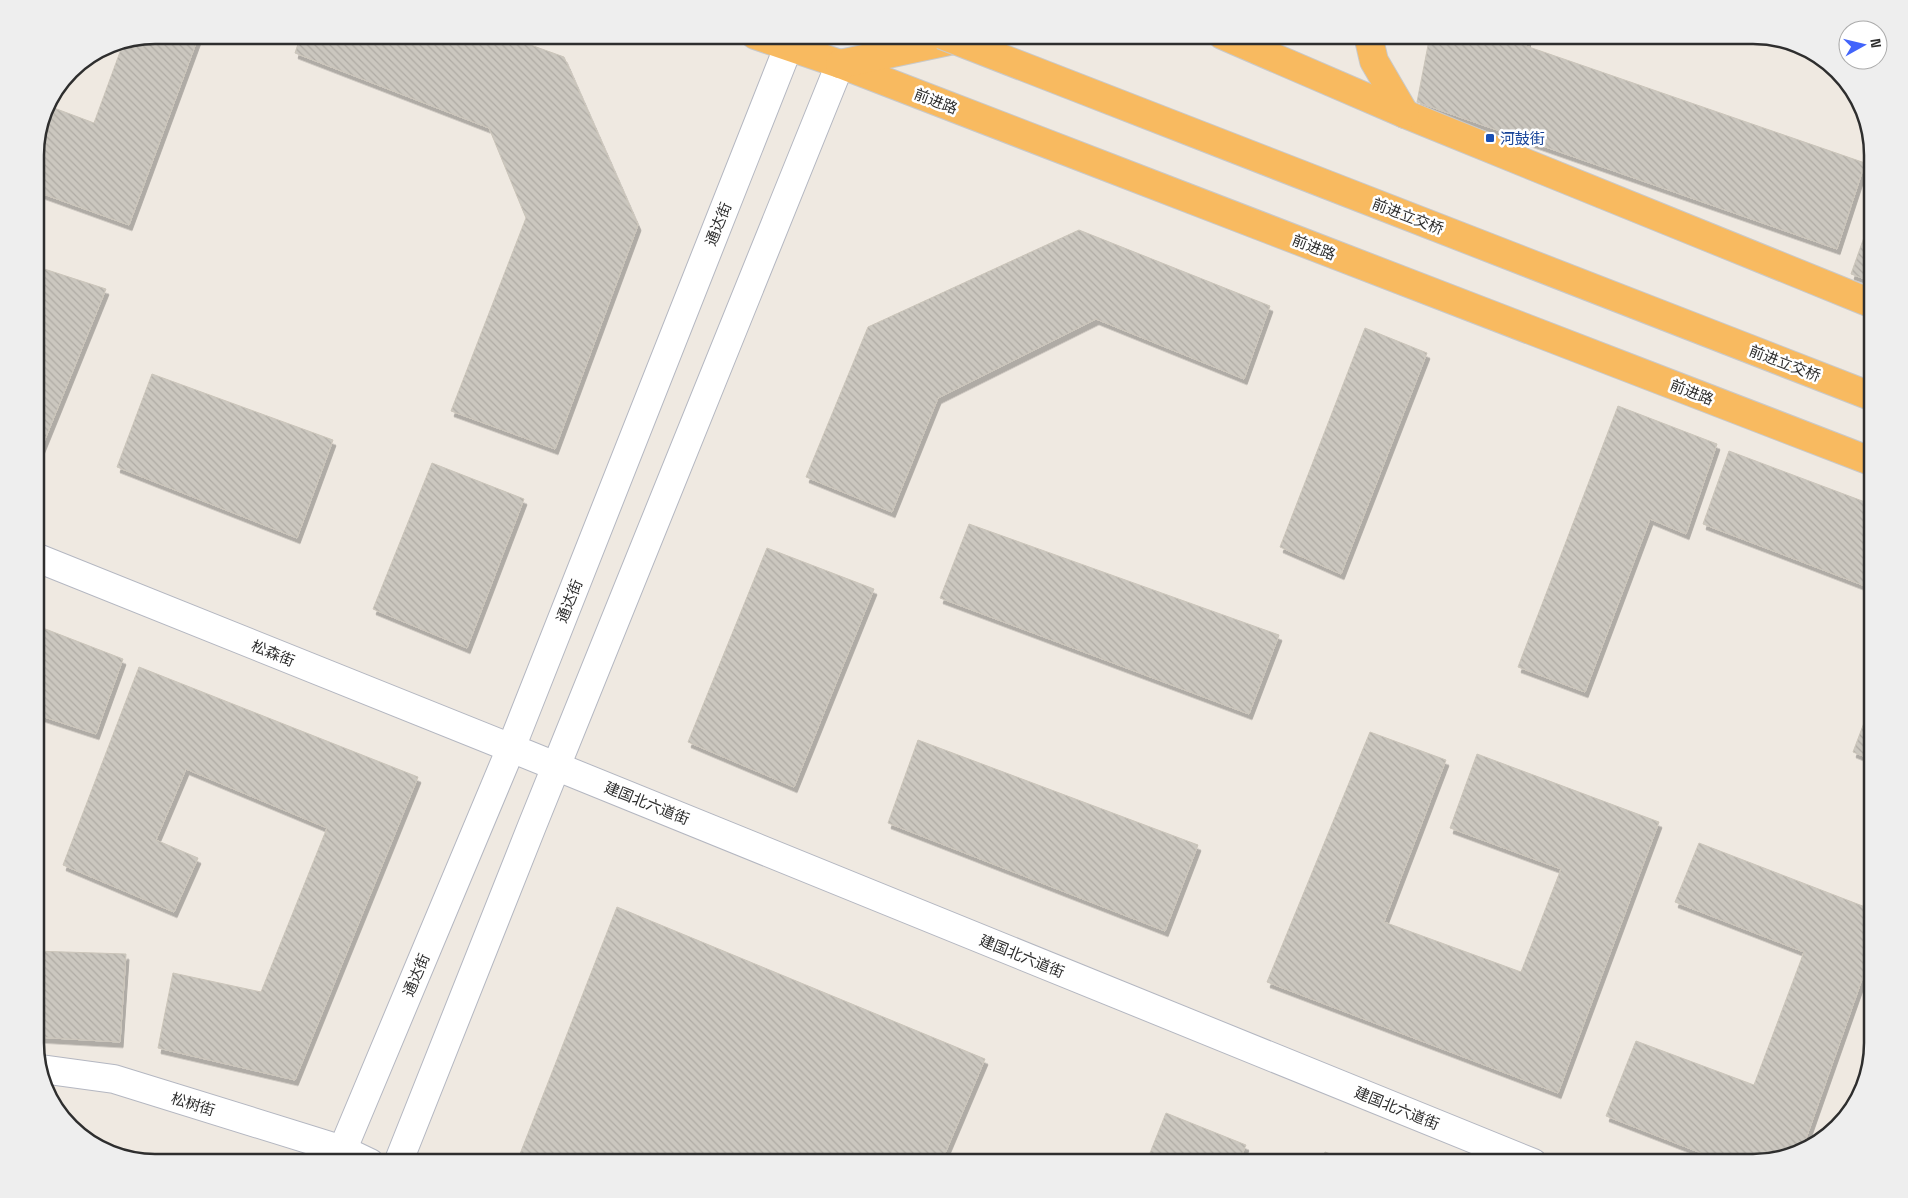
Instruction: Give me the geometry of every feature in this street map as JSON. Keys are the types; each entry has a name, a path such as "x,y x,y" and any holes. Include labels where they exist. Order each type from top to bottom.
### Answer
{"highway":[{"name":"前进路","path":"797,44 840,64 1864,459"},
{"path":"840,64 935,44"},
{"name":"前进立交桥","path":"965,44 1864,394"},
{"path":"1243,44 1405,114 1864,300"},
{"path":"1370,44 1374,61 1405,114"}],"main road":[{"name":"通达街","path":"341,1154 511,748 790,44"},
{"path":"402,1154 840,64"},
{"name":"松森街","path":"44,561 511,748"},
{"name":"建国北六道街","path":"511,748 1511,1154"},
{"name":"松树街","path":"47,1070 114,1079 334,1154"}],"building":[{"path":"148,44 196,44 129,225 44,194 44,148 54,108 94,123 121,49"},
{"path":"298,44 528,44 564,57 638,225 555,449 451,411 526,218 489,128 295,53"},
{"path":"1428,44 1527,44 1526,46 1864,163 1864,166 1837,249 1417,102"},
{"path":"1079,230 1270,306 1244,379 1096,319 938,398 892,512 806,477 868,327"},
{"path":"1864,237 1864,279 1851,274"},
{"path":"44,269 106,289 44,442"},
{"path":"1365,328 1427,353 1341,574 1280,547"},
{"path":"152,374 333,440 297,538 117,467"},
{"path":"1618,406 1717,444 1686,534 1650,519 1585,692 1518,667"},
{"path":"1729,451 1864,502 1864,586 1703,524"},
{"path":"432,463 524,499 467,648 373,609"},
{"path":"969,524 1279,635 1249,714 940,598"},
{"path":"767,548 874,589 794,787 688,742"},
{"path":"44,628 123,659 96,734 44,717"},
{"path":"139,667 418,777 295,1080 158,1048 173,973 261,992 327,828 186,769 156,840 198,858 174,912 63,865"},
{"path":"1864,723 1864,756 1853,752"},
{"path":"1370,732 1446,760 1384,922 1521,972 1561,869 1450,828 1477,754 1659,822 1558,1093 1267,982"},
{"path":"918,740 1198,845 1165,931 888,823"},
{"path":"1699,843 1864,907 1864,974 1805,1141 1796,1146 1768,1153 1704,1154 1606,1116 1636,1041 1754,1085 1804,952 1675,902"},
{"path":"617,907 985,1059 945,1154 520,1154"},
{"path":"44,951 126,954 120,1042 44,1038"},
{"path":"1166,1113 1246,1145 1242,1154 1150,1154"}],"place":[{"name":"河鼓街","path":"1490,138"}]}
